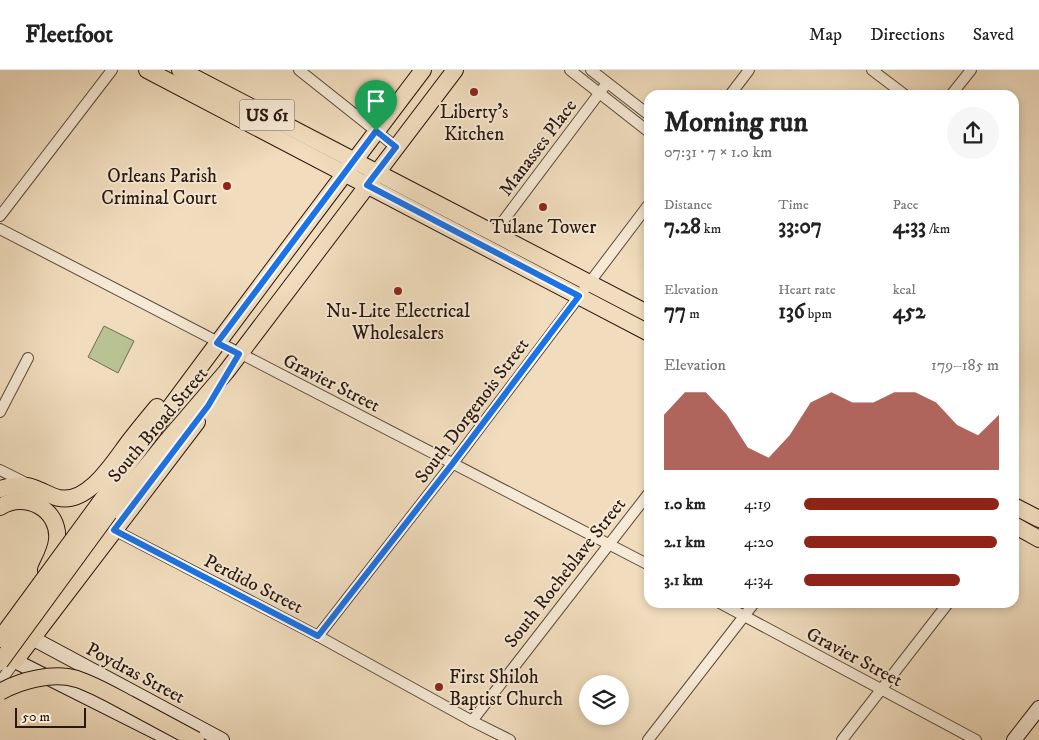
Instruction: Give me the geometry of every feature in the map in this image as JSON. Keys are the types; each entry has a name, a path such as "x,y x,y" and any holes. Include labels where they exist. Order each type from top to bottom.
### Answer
{"main road":[{"name":"US 61","path":"146,70 372,179"},
{"name":"US 61","path":"180,70 348,167"},
{"name":"South Broad Street","path":"0,639 39,585 239,354 455,70"},
{"name":"South Broad Street","path":"7,662 104,509 217,343 306,226 348,167 421,73"},
{"path":"421,73 439,91"},
{"path":"372,179 494,233 644,311"},
{"path":"372,179 579,296 644,330"},
{"path":"306,226 328,237"},
{"path":"255,292 275,306"},
{"path":"0,489 18,486 33,487 45,494 60,498 80,495 100,478 172,389 217,343"},
{"path":"7,662 32,638 208,406 239,354"},
{"path":"0,506 8,502 27,501 44,508 52,516 55,523 56,547 39,585"},
{"path":"1019,512 1039,520"},
{"path":"1019,528 1039,539"},
{"path":"0,620 32,638"},
{"name":"Poydras Street","path":"32,638 222,740"},
{"path":"0,652 7,662 172,740"},
{"path":"0,692 10,686 30,680 59,676 76,679 104,690 196,740"},
{"path":"1014,740 1039,708"}],"street":[{"path":"0,216 112,70"},
{"path":"299,70 396,147"},
{"path":"570,70 644,128"},
{"path":"590,70 644,111"},
{"path":"734,90 749,70"},
{"path":"872,70 898,90"},
{"path":"955,90 971,70"},
{"name":"Manasses Place","path":"494,233 607,83"},
{"name":"South Dorgenois Street","path":"318,636 453,463 644,210"},
{"name":"Gravier Street","path":"0,230 644,562"},
{"path":"0,412 28,358"},
{"path":"0,470 33,487"},
{"name":"South Rocheblave Street","path":"472,721 644,499"},
{"name":"Perdido Street","path":"114,530 318,636 510,740"},
{"name":"Gravier Street","path":"729,608 976,740"},
{"path":"648,740 750,608"},
{"path":"842,740 944,608"},
{"name":"South Broad Street","path":"0,682 7,662"}],"green space":[{"path":"104,326 134,341 118,373 88,357"}],"place":[{"name":"Liberty's Kitchen","path":"474,92"},
{"name":"Orleans Parish Criminal Court","path":"227,186"},
{"name":"Tulane Tower","path":"543,207"},
{"name":"Nu-Lite Electrical Wholesalers","path":"398,291"},
{"name":"First Shiloh Baptist Church","path":"439,687"}],"route":[{"path":"376,131 396,147 367,185 579,296 453,463 318,636 114,530 190,432 239,354 217,343 376,131"}]}
